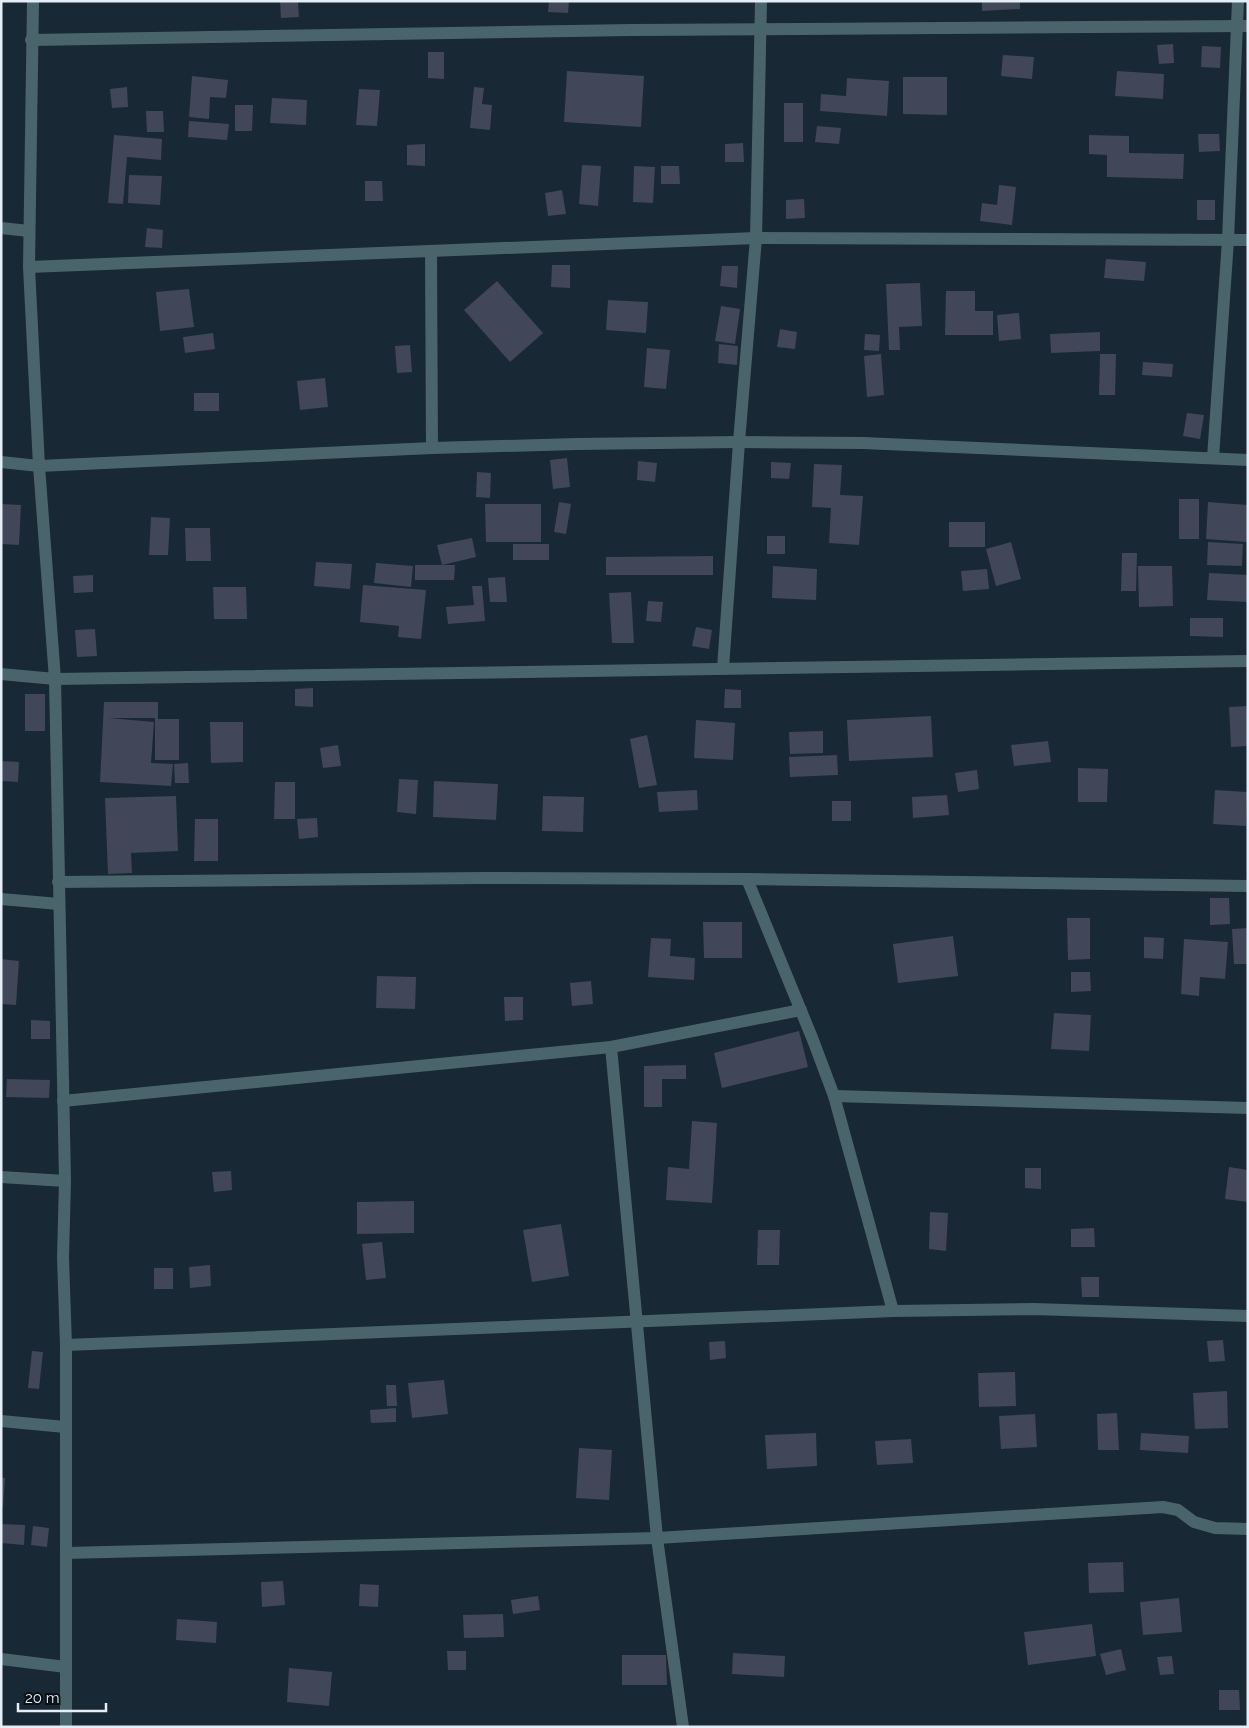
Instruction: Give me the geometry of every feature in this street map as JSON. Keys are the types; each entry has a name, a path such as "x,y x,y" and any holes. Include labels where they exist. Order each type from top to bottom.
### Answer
{"street":[{"path":"33,1 29,267 39,466 55,679 65,1181 62,1258 66,1345 66,1727"},
{"path":"724,668 739,442 756,238 761,1"},
{"path":"1212,458 1243,26 1238,1"},
{"path":"31,40 622,30 1243,26"},
{"path":"1,228 29,231"},
{"path":"29,267 756,238 1248,240"},
{"path":"431,252 432,448"},
{"path":"1,462 39,466 432,448 739,442 863,443 1248,460"},
{"path":"1,674 55,679 1248,661"},
{"path":"58,882 481,878 747,879 1248,886"},
{"path":"747,879 834,1096 893,1311"},
{"path":"1,899 59,904"},
{"path":"63,1101 611,1047 801,1010"},
{"path":"611,1047 657,1538 683,1727"},
{"path":"834,1096 1248,1108"},
{"path":"1,1176 65,1181"},
{"path":"66,1345 893,1311 1034,1309 1248,1316"},
{"path":"1,1421 65,1427"},
{"path":"66,1553 657,1538 1163,1507 1178,1510 1194,1522 1215,1528 1248,1529"},
{"path":"1,1659 66,1667"}],"building":[{"path":"280,1 298,1 299,17 281,18"},
{"path":"549,1 569,1 568,13 548,12"},
{"path":"982,1 1020,1 1020,9 982,11"},
{"path":"1173,44 1174,63 1159,64 1157,45"},
{"path":"1202,46 1221,47 1220,68 1201,67"},
{"path":"428,52 444,52 444,79 428,78"},
{"path":"1003,55 1034,57 1032,79 1001,76"},
{"path":"567,71 644,76 641,127 564,122"},
{"path":"1117,71 1164,74 1163,99 1115,96"},
{"path":"192,76 228,80 226,98 210,97 209,119 189,117"},
{"path":"903,77 947,77 947,115 903,114"},
{"path":"847,78 889,81 887,116 820,111 821,94 846,96"},
{"path":"127,87 128,107 112,108 110,89"},
{"path":"474,87 484,88 482,104 492,105 490,130 470,128"},
{"path":"359,89 380,90 377,126 356,125"},
{"path":"272,98 307,100 306,125 270,123"},
{"path":"784,103 803,103 803,142 784,142"},
{"path":"235,105 253,105 252,131 235,131"},
{"path":"146,111 163,111 164,132 147,132"},
{"path":"189,121 229,124 227,140 188,137"},
{"path":"817,126 841,128 839,144 815,142"},
{"path":"1198,134 1219,134 1220,151 1199,152"},
{"path":"114,135 162,139 161,160 127,157 123,204 108,203"},
{"path":"1089,135 1129,136 1129,153 1184,154 1183,179 1107,177 1107,155 1089,154"},
{"path":"743,143 744,162 725,162 725,144"},
{"path":"425,144 425,166 407,165 407,145"},
{"path":"582,165 601,166 598,206 579,204"},
{"path":"634,166 655,167 653,203 633,202"},
{"path":"661,166 679,166 680,184 661,184"},
{"path":"129,175 162,176 160,205 128,203"},
{"path":"365,181 382,181 383,201 365,201"},
{"path":"999,185 1016,187 1012,225 980,221 982,203 997,205"},
{"path":"562,190 566,214 548,216 545,193"},
{"path":"804,199 805,218 786,219 786,200"},
{"path":"1197,200 1215,200 1215,220 1197,220"},
{"path":"147,228 163,230 162,248 145,247"},
{"path":"1106,259 1146,262 1144,281 1104,278"},
{"path":"552,265 570,265 570,288 551,287"},
{"path":"722,266 738,266 737,288 720,286"},
{"path":"497,281 543,333 510,362 464,310"},
{"path":"920,283 922,326 899,327 900,350 889,350 886,284"},
{"path":"189,289 194,327 160,331 156,292"},
{"path":"946,291 975,291 975,311 993,311 993,335 945,335"},
{"path":"608,300 648,302 646,333 606,330"},
{"path":"721,306 740,309 735,344 715,341"},
{"path":"1019,313 1021,339 999,341 997,315"},
{"path":"780,329 797,332 795,349 777,347"},
{"path":"1100,332 1100,351 1051,353 1050,334"},
{"path":"213,333 215,349 185,353 183,337"},
{"path":"865,334 880,335 879,351 864,350"},
{"path":"719,344 738,346 737,365 718,363"},
{"path":"410,345 412,372 397,373 395,346"},
{"path":"647,348 670,350 666,389 644,387"},
{"path":"881,354 884,395 867,397 864,356"},
{"path":"1100,354 1116,354 1115,395 1099,395"},
{"path":"1143,362 1173,364 1172,377 1142,375"},
{"path":"325,378 328,407 300,410 297,381"},
{"path":"194,393 219,393 219,411 194,411"},
{"path":"1187,413 1204,415 1200,439 1183,436"},
{"path":"567,458 570,487 553,489 550,460"},
{"path":"638,461 657,463 655,482 637,480"},
{"path":"771,462 791,463 789,479 771,478"},
{"path":"814,464 842,465 840,495 863,496 859,545 829,543 831,508 812,507"},
{"path":"477,472 491,473 490,498 476,497"},
{"path":"1179,499 1199,499 1199,539 1179,539"},
{"path":"559,502 571,504 566,534 554,532"},
{"path":"1208,502 1248,505 1247,542 1206,539"},
{"path":"1,504 21,505 19,545 1,544"},
{"path":"485,504 541,504 541,542 486,542"},
{"path":"151,517 170,518 168,555 149,555"},
{"path":"949,522 985,522 985,547 949,547"},
{"path":"185,528 210,528 211,561 186,561"},
{"path":"767,536 785,536 785,554 767,554"},
{"path":"472,538 476,557 442,565 437,545"},
{"path":"1011,542 1021,579 996,586 986,549"},
{"path":"1208,542 1243,544 1242,566 1207,565"},
{"path":"513,544 549,544 549,560 513,560"},
{"path":"1122,553 1137,553 1136,591 1121,591"},
{"path":"713,556 713,575 606,575 606,557"},
{"path":"316,562 352,564 350,589 314,586"},
{"path":"376,563 413,566 411,587 374,583"},
{"path":"415,565 455,565 454,580 415,580"},
{"path":"773,566 817,569 816,600 772,598"},
{"path":"1138,566 1172,566 1173,606 1139,607"},
{"path":"987,569 989,589 963,591 961,571"},
{"path":"1209,573 1248,575 1248,602 1207,600"},
{"path":"93,575 93,592 74,593 73,576"},
{"path":"505,577 507,602 490,602 488,578"},
{"path":"363,585 426,590 421,639 398,637 399,626 360,622"},
{"path":"472,586 482,586 485,621 448,624 446,607 474,605"},
{"path":"213,587 246,587 247,619 214,619"},
{"path":"631,592 634,643 612,643 609,593"},
{"path":"648,601 663,602 661,622 646,621"},
{"path":"1190,618 1223,618 1223,637 1190,636"},
{"path":"696,627 712,630 709,649 692,646"},
{"path":"95,629 97,656 77,657 75,630"},
{"path":"313,688 313,707 295,706 295,689"},
{"path":"725,689 741,690 741,708 724,708"},
{"path":"25,694 45,694 45,731 25,731"},
{"path":"104,702 158,702 158,719 179,719 179,760 155,760 155,718 109,718 154,722 151,763 173,764 171,786 100,782"},
{"path":"1248,706 1248,746 1231,747 1229,707"},
{"path":"931,716 933,757 849,761 847,720"},
{"path":"696,720 735,723 733,760 694,758"},
{"path":"210,722 243,722 243,762 211,763"},
{"path":"823,731 823,753 790,754 789,732"},
{"path":"647,735 657,785 639,788 630,739"},
{"path":"1048,741 1051,762 1014,766 1011,745"},
{"path":"338,745 341,766 323,768 320,748"},
{"path":"837,755 838,775 790,777 789,757"},
{"path":"1,761 19,762 18,782 1,781"},
{"path":"188,763 189,783 175,783 174,764"},
{"path":"1078,768 1108,769 1107,802 1078,802"},
{"path":"977,770 979,789 958,792 955,773"},
{"path":"399,779 418,780 416,814 397,812"},
{"path":"434,781 498,784 496,820 433,817"},
{"path":"275,782 295,782 295,819 274,819"},
{"path":"697,790 698,810 659,812 657,792"},
{"path":"1215,790 1247,792 1246,826 1213,824"},
{"path":"947,795 949,815 913,818 912,797"},
{"path":"176,796 178,851 131,853 132,873 108,874 105,798"},
{"path":"543,796 584,797 583,832 542,831"},
{"path":"832,801 851,801 851,821 832,821"},
{"path":"317,818 318,837 299,839 297,819"},
{"path":"195,819 218,819 218,861 194,861"},
{"path":"1210,898 1229,898 1230,924 1210,925"},
{"path":"1067,918 1090,918 1090,959 1068,960"},
{"path":"703,922 742,922 742,958 704,958"},
{"path":"1248,928 1248,964 1234,964 1232,929"},
{"path":"953,936 958,976 898,983 893,944"},
{"path":"1144,937 1164,938 1163,959 1144,958"},
{"path":"651,938 671,939 670,956 695,958 694,980 648,977"},
{"path":"1184,939 1228,942 1225,979 1200,977 1199,996 1181,994"},
{"path":"1,959 19,961 16,1005 1,1004"},
{"path":"1071,972 1090,972 1091,991 1071,992"},
{"path":"377,976 416,977 415,1009 376,1008"},
{"path":"591,981 593,1004 572,1006 570,983"},
{"path":"504,997 523,997 523,1020 505,1021"},
{"path":"1054,1013 1091,1015 1089,1051 1051,1049"},
{"path":"31,1020 50,1021 50,1039 31,1039"},
{"path":"799,1031 808,1067 722,1088 714,1053"},
{"path":"686,1065 686,1079 662,1079 662,1107 644,1107 644,1066"},
{"path":"7,1079 50,1080 49,1098 6,1097"},
{"path":"692,1121 717,1123 712,1203 666,1200 668,1167 689,1169"},
{"path":"1229,1167 1248,1170 1248,1202 1225,1199"},
{"path":"1025,1168 1041,1168 1041,1189 1025,1188"},
{"path":"231,1171 232,1190 214,1192 212,1172"},
{"path":"414,1201 414,1233 357,1234 357,1202"},
{"path":"930,1212 948,1213 946,1251 929,1249"},
{"path":"561,1224 569,1276 532,1282 523,1230"},
{"path":"1094,1228 1095,1247 1071,1247 1071,1229"},
{"path":"758,1230 780,1230 779,1265 757,1265"},
{"path":"382,1242 386,1278 366,1280 362,1244"},
{"path":"210,1265 211,1286 190,1288 189,1267"},
{"path":"154,1268 173,1268 173,1289 154,1289"},
{"path":"1081,1277 1099,1277 1099,1297 1082,1297"},
{"path":"1223,1340 1225,1361 1209,1362 1207,1341"},
{"path":"725,1341 726,1358 710,1360 709,1342"},
{"path":"32,1351 43,1352 39,1389 28,1388"},
{"path":"1015,1372 1016,1406 979,1407 978,1373"},
{"path":"444,1380 448,1414 412,1418 408,1383"},
{"path":"386,1385 396,1385 397,1406 387,1406"},
{"path":"1227,1391 1228,1428 1195,1429 1193,1393"},
{"path":"396,1408 396,1422 371,1423 370,1410"},
{"path":"1117,1413 1119,1450 1098,1450 1097,1414"},
{"path":"1035,1414 1037,1447 1001,1449 999,1416"},
{"path":"816,1433 817,1466 767,1469 765,1435"},
{"path":"1141,1433 1189,1436 1188,1453 1140,1450"},
{"path":"911,1439 913,1463 877,1465 875,1441"},
{"path":"579,1448 612,1450 609,1500 576,1498"},
{"path":"1,1477 5,1478 3,1507 1,1507"},
{"path":"1,1524 25,1525 24,1545 1,1543"},
{"path":"33,1526 49,1528 47,1547 31,1545"},
{"path":"1123,1562 1124,1592 1089,1593 1088,1563"},
{"path":"283,1581 285,1605 262,1607 261,1582"},
{"path":"360,1584 379,1585 378,1607 359,1606"},
{"path":"538,1596 540,1610 513,1614 511,1600"},
{"path":"1179,1598 1182,1632 1143,1635 1140,1602"},
{"path":"503,1614 504,1637 464,1638 463,1615"},
{"path":"177,1619 217,1622 216,1643 176,1640"},
{"path":"1092,1624 1096,1656 1028,1665 1024,1632"},
{"path":"1121,1649 1126,1670 1106,1675 1100,1654"},
{"path":"447,1651 466,1651 466,1670 448,1670"},
{"path":"733,1653 785,1656 784,1677 732,1674"},
{"path":"622,1655 666,1655 667,1685 622,1685"},
{"path":"1172,1656 1174,1674 1160,1675 1157,1657"},
{"path":"289,1668 332,1672 329,1706 287,1702"},
{"path":"1219,1690 1239,1690 1240,1710 1219,1710"}]}
